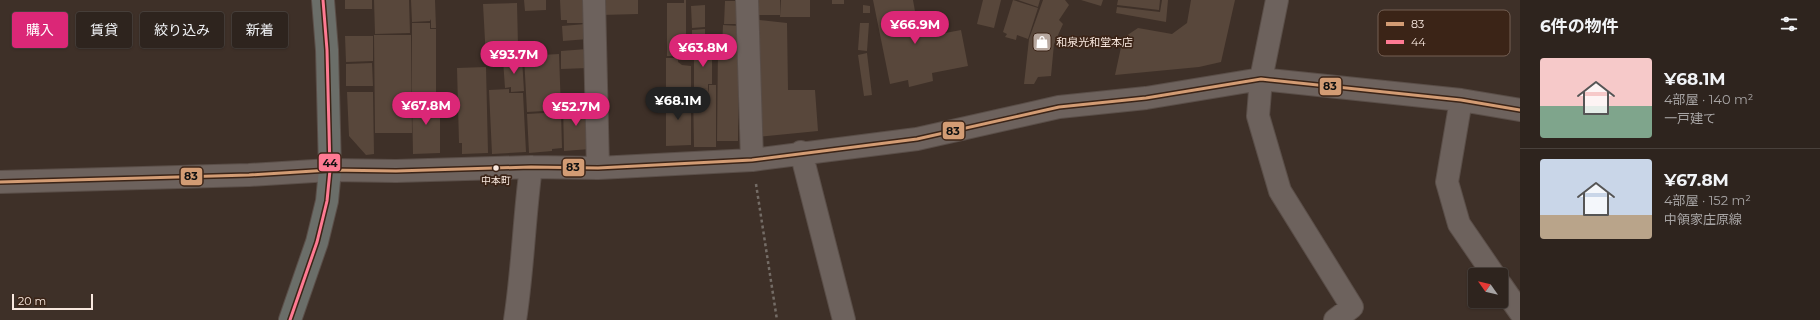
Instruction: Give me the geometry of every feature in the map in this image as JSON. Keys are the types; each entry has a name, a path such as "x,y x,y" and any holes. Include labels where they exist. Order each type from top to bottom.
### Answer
{"main road":[{"path":"290,320 317,242 327,201 330,170 327,50 323,0"}],"street":[{"path":"594,0 598,168"},
{"path":"747,0 752,160"},
{"path":"1277,0 1261,80 1258,116 1280,191 1352,307 1335,320"},
{"path":"0,182 249,175 330,170 418,170 531,167 598,168 752,160 801,152 917,139 1059,107 1146,98 1261,80 1461,100 1520,110"},
{"path":"1461,100 1447,182 1459,224 1489,268"},
{"path":"801,152 844,320"},
{"path":"515,320 519,293 526,203 531,167"},
{"path":"1508,295 1520,312"}],"path":[{"path":"752,160 777,320"}],"building":[{"path":"345,0 372,0 372,9 345,9"},
{"path":"374,0 409,0 410,33 375,34"},
{"path":"411,0 435,0 436,28 431,28 431,19 430,21 412,22"},
{"path":"524,0 546,0 546,10 525,11"},
{"path":"560,0 587,0 588,23 567,23 567,20 561,20"},
{"path":"601,0 638,0 638,14 601,15"},
{"path":"684,0 686,0 686,56 667,56 667,3 684,3"},
{"path":"755,0 780,0 780,15 755,15"},
{"path":"781,0 810,0 810,17 780,17"},
{"path":"832,0 844,0 844,4 832,4"},
{"path":"873,0 913,0 919,34 924,37 961,30 968,66 932,73 933,81 909,87 908,80 890,84"},
{"path":"983,0 1001,0 994,28 977,24"},
{"path":"1013,0 1038,8 1028,39 1017,35 1016,40 1005,37 1007,34 1003,32"},
{"path":"1018,0 1040,0 1038,7"},
{"name":"和泉光和堂本店","path":"1043,0 1065,0 1069,5 1059,20 1063,24 1054,44 1051,76 1038,77 1034,84 1024,84 1029,39"},
{"path":"1081,0 1103,0 1101,6"},
{"path":"1118,0 1160,0 1159,10 1117,5"},
{"path":"1162,0 1168,0 1166,22 1116,13 1117,7 1160,12"},
{"path":"1191,0 1235,0 1221,62 1199,67 1115,75 1123,38 1138,28 1172,34 1187,23"},
{"path":"725,1 740,1 739,24 724,24"},
{"path":"517,3 518,46 511,46 511,58 486,59 483,4"},
{"path":"705,5 705,27 692,28 691,6"},
{"path":"863,5 870,6 870,13 863,13"},
{"path":"759,20 787,23 788,90 815,90 818,131 758,137 762,104 753,98 753,88 761,83"},
{"path":"412,23 430,23 430,29 436,29 436,98 412,99"},
{"path":"860,23 869,23 867,51 858,50"},
{"path":"586,24 588,39 563,41 562,26"},
{"path":"723,25 740,26 739,46 722,46"},
{"path":"705,29 705,37 692,38 692,30"},
{"path":"374,35 411,35 412,133 375,133"},
{"path":"345,36 373,36 373,61 346,62"},
{"path":"694,45 703,45 703,51 712,51 712,84 708,84 708,89 694,88"},
{"path":"718,47 739,47 738,141 717,141"},
{"path":"587,49 588,68 561,69 561,51"},
{"path":"867,53 872,95 864,96 858,55"},
{"path":"559,54 561,110 527,112 524,56"},
{"path":"666,58 678,58 678,62 682,65 691,66 691,97 673,97 673,91 666,91"},
{"path":"522,59 524,91 511,92 511,87 505,88 503,60"},
{"path":"372,63 373,86 346,86 346,64"},
{"path":"486,67 488,153 462,154 462,143 459,143 457,68"},
{"path":"709,85 716,85 716,147 694,147 693,89 708,89 709,93"},
{"path":"509,89 509,93 523,93 526,152 492,154 489,90"},
{"path":"347,92 373,92 374,154 366,155 349,136"},
{"path":"666,92 672,92 672,99 691,98 691,145 666,146"},
{"path":"440,99 440,153 413,154 412,100"},
{"path":"586,103 590,149 564,151 563,104"},
{"path":"561,112 562,148 552,149 552,151 529,153 527,114"}],"transit line":[{"name":"44","path":"290,320 317,242 327,201 330,170 327,50 323,0"},
{"name":"83","path":"0,182 249,175 330,170 396,171 531,167 598,168 752,160 917,139 1059,107 1146,98 1261,79 1461,100 1520,110"}],"place":[{"name":"和泉光和堂本店","path":"1042,42"},
{"name":"中本町","path":"496,168"}]}
